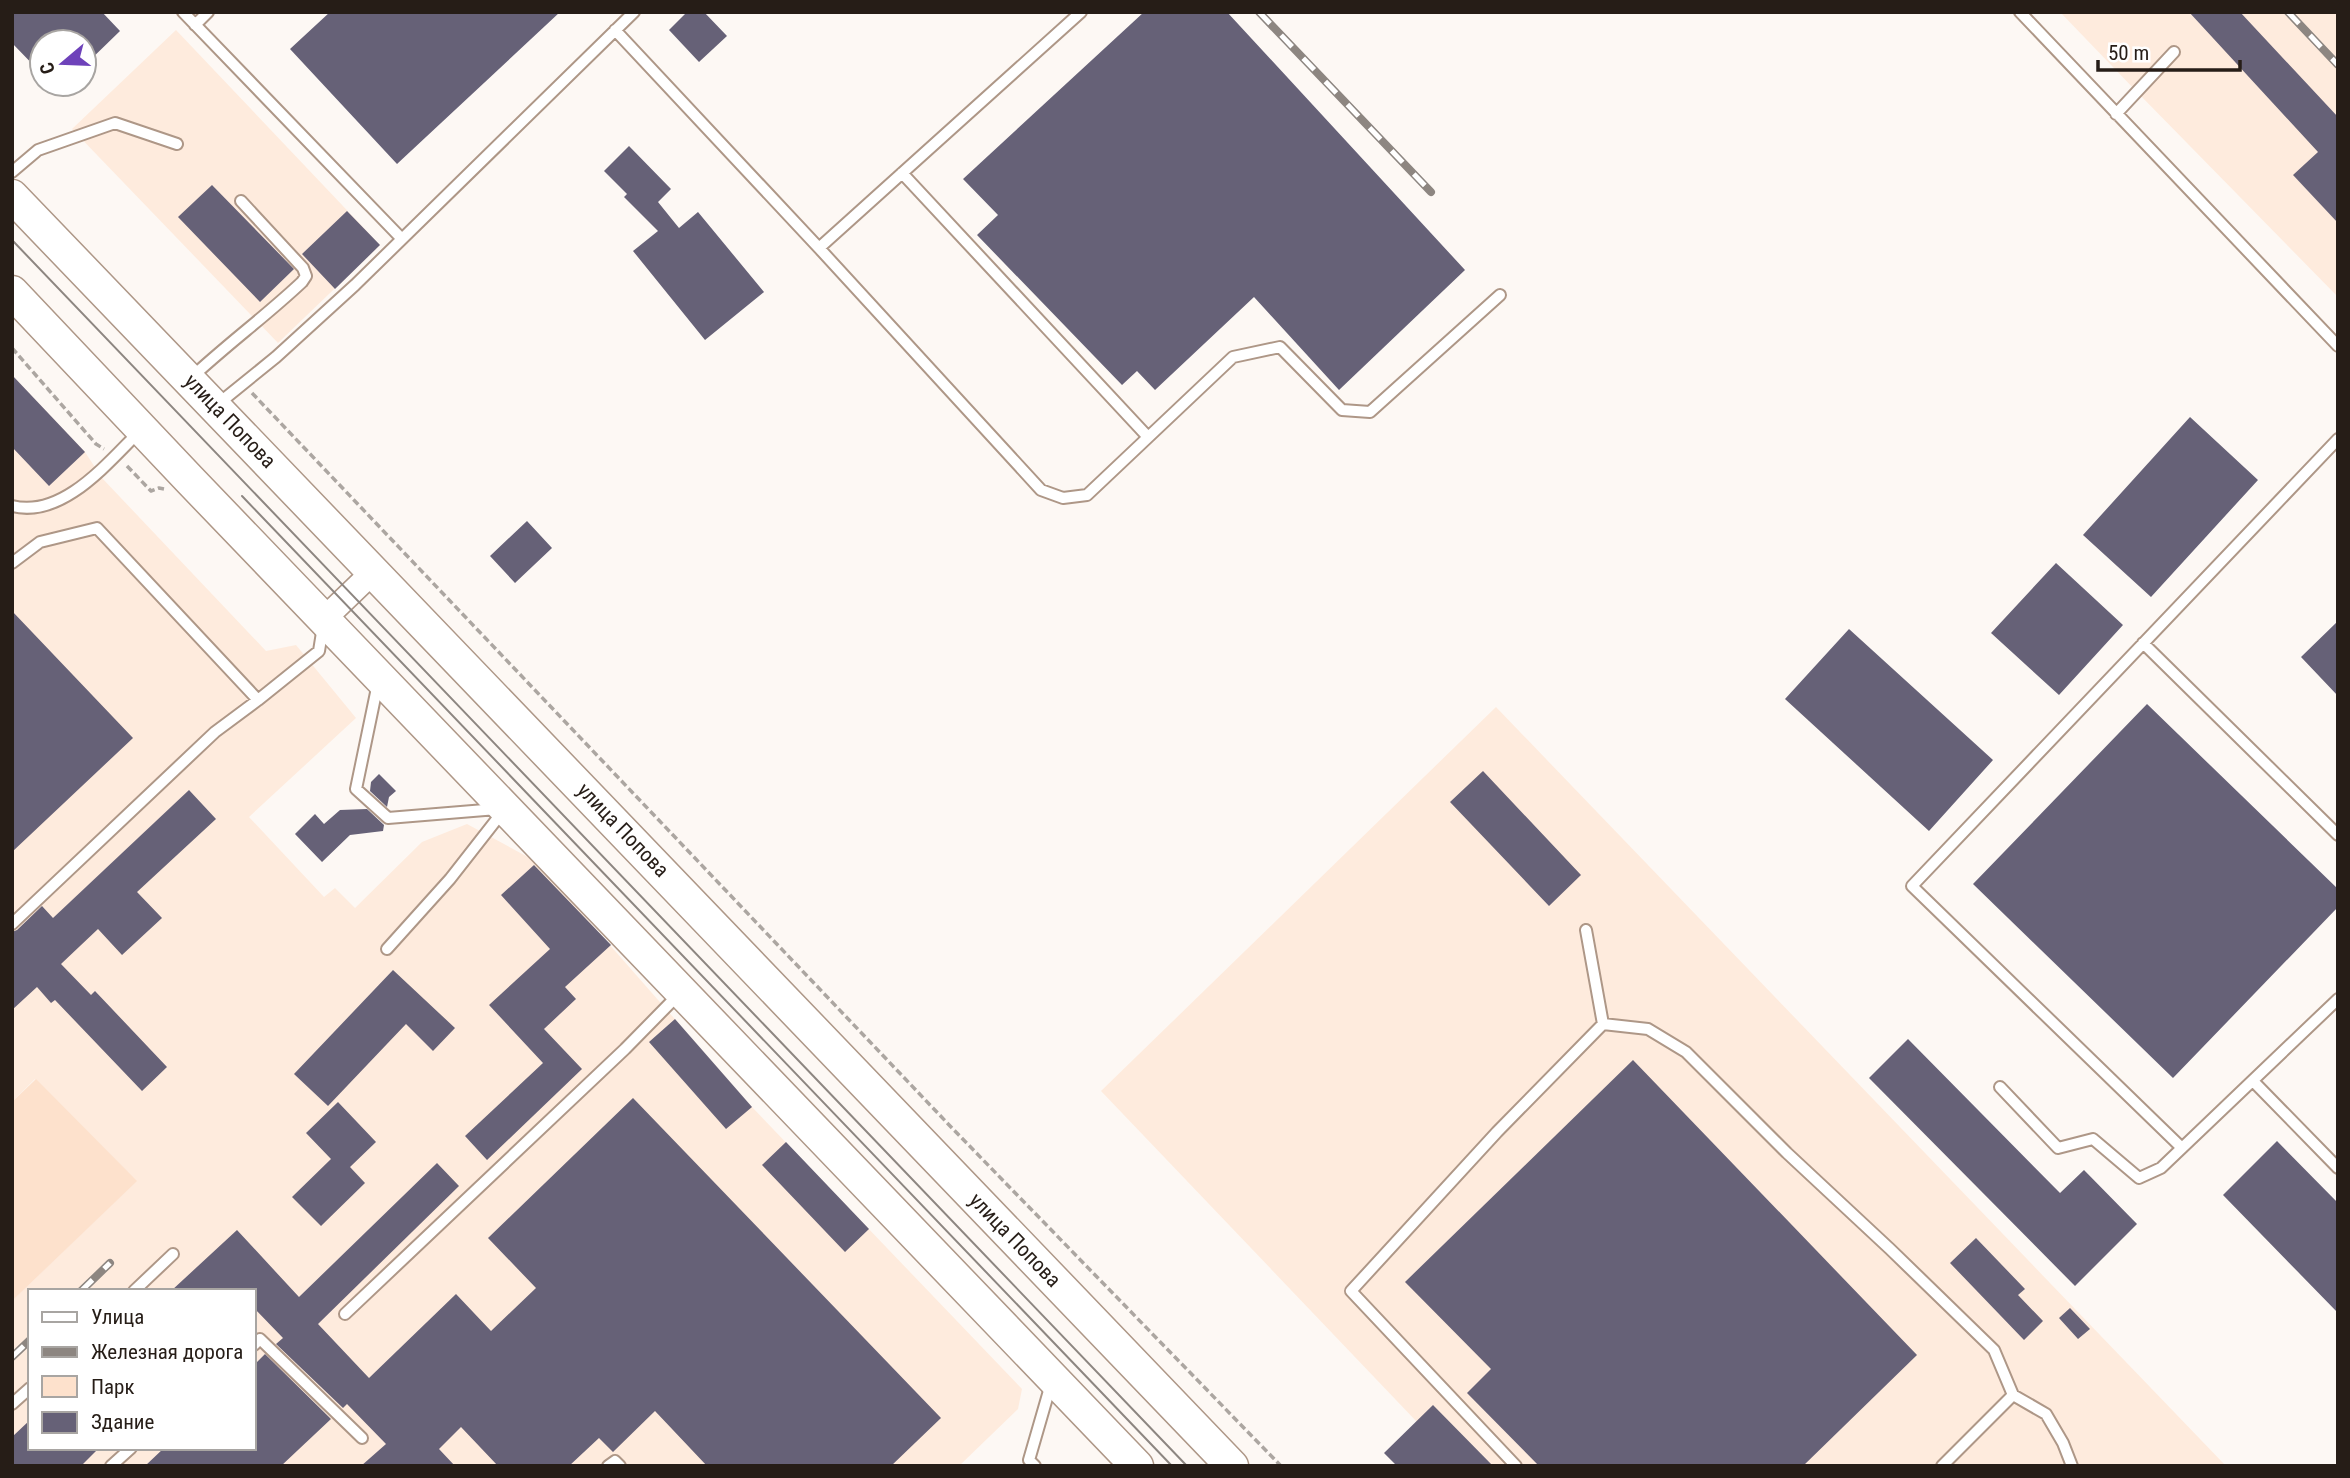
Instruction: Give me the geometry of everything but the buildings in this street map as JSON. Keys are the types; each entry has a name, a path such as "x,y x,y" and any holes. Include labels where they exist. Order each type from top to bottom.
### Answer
{"main road":[{"name":"улица Попова","path":"12,196 1232,1466"},
{"path":"12,292 1137,1466"}],"street":[{"path":"324,619 374,571"}],"lane":[{"path":"183,12 402,239"},
{"path":"195,25 208,12"},
{"path":"216,406 243,386 345,294 634,12"},
{"path":"819,248 1081,12"},
{"path":"2020,12 2338,346"},
{"path":"615,30 1041,490 1063,498 1087,495 1233,357 1280,347 1342,410 1370,412 1500,295"},
{"path":"2116,114 2174,52"},
{"path":"12,172 38,150 115,122 177,144"},
{"path":"902,173 1148,437"},
{"path":"190,379 221,349 258,322 306,276 303,268 241,201"},
{"path":"12,506 39,506 73,493 141,429"},
{"path":"2182,1148 1912,886 2338,439"},
{"path":"12,563 40,542 97,528 258,701"},
{"path":"12,924 215,732 319,651 324,619"},
{"path":"2143,643 2338,835"},
{"path":"379,677 356,789 388,818 505,808"},
{"path":"387,949 450,879 505,808"},
{"path":"1586,930 1603,1024"},
{"path":"345,1314 625,1049 681,992"},
{"path":"2000,1087 2059,1147 2093,1139 2139,1178 2161,1168 2338,999"},
{"path":"1603,1024 1647,1029 1686,1052 1787,1153 1890,1248 1994,1350 2013,1395 2046,1414 2063,1443 2072,1466"},
{"path":"1516,1466 1351,1291 1497,1132 1603,1024"},
{"path":"2253,1081 2338,1168"},
{"path":"136,1289 173,1254"},
{"path":"256,1343 261,1339 362,1438"},
{"path":"1035,1466 1030,1460 1053,1378"},
{"path":"12,1404 28,1390"},
{"path":"1942,1466 2013,1395"},
{"path":"111,1466 129,1450"},
{"path":"608,1466 615,1461 620,1466"}],"path":[{"path":"12,348 96,444 116,454 151,491 159,488 167,490"},
{"path":"243,386 266,406 503,659 942,1118 1281,1466"}],"shaded area":[{"path":"2060,12 2338,12 2338,297 2137,92"},
{"path":"176,30 380,245 278,343 72,129"},
{"path":"12,375 85,452 102,478 266,651 296,645 356,718 249,817 324,897 335,888 355,908 422,842 467,824 537,862 752,1107 1022,1389 1018,1409 959,1466 12,1466 12,1301 136,1181 35,1079 12,1102"},
{"path":"1496,707 2226,1466 1459,1466 1101,1091"}],"green space":[{"path":"36,1079 137,1181 12,1301 12,1102"}],"tram line":[{"path":"12,240 1187,1466"},
{"path":"242,496 1172,1466"}],"railway":[{"path":"1259,12 1431,192"},
{"path":"2288,12 2338,65"},
{"path":"83,1289 110,1263"},
{"path":"12,1357 28,1342"}]}
